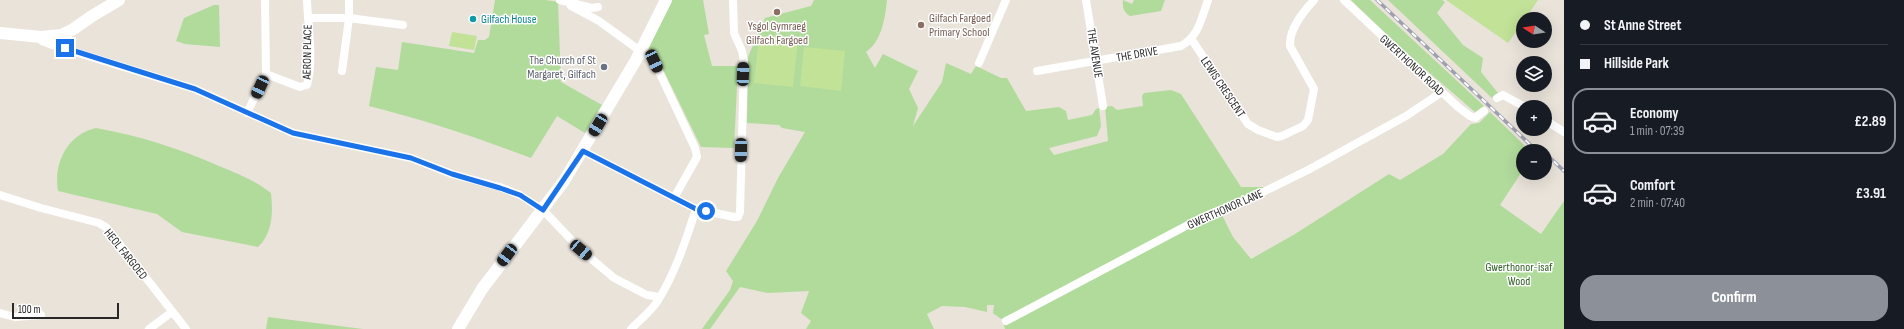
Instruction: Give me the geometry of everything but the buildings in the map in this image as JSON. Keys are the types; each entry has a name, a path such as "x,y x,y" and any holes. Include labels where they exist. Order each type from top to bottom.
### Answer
{"street":[{"path":"5,34 41,36 61,35 72,30 119,0"},
{"path":"247,113 266,74 265,0"},
{"name":"AERON PLACE","path":"266,74 300,87 307,85 309,77 307,0"},
{"path":"342,71 349,18 349,0"},
{"path":"560,0 586,7 597,4 600,17"},
{"path":"458,329 482,289 543,210 583,151 641,50 666,0"},
{"path":"583,151 696,209 738,217 740,212 744,62 742,51 734,33 733,0"},
{"path":"979,63 1006,0"},
{"name":"THE AVENUE","path":"1086,0 1103,106"},
{"path":"1192,40 1200,24 1208,0"},
{"name":"LEWIS CRESCENT","path":"1192,40 1248,124 1258,130 1277,137 1282,136 1303,126 1308,120 1314,93 1313,83 1290,46 1289,40 1299,16 1314,0"},
{"name":"GWERTHONOR ROAD","path":"1344,0 1442,92 1470,116 1478,117 1484,112"},
{"path":"571,6 599,21 641,50 654,61 696,149 697,157 674,198"},
{"path":"308,18 349,18 403,25"},
{"path":"41,36 42,41 52,45 195,89 305,137 411,158 452,174 520,195 543,210 581,250 614,278 647,295 659,298"},
{"name":"THE DRIVE","path":"1037,71 1182,46 1192,40"},
{"name":"GWERTHONOR LANE","path":"1006,321 1203,217 1257,195 1308,170 1406,116 1442,92"},
{"path":"1497,98 1503,95 1516,102"},
{"path":"1552,124 1564,132"},
{"name":"HEOL FARGOED","path":"0,195 41,208 99,223 107,228 186,329"},
{"path":"631,329 659,298 678,258 696,209"},
{"path":"149,329 172,312"},
{"path":"0,313 15,317 41,315"}],"green space":[{"path":"495,0 546,0 558,2 561,82 602,105 585,133 557,116 531,158 451,130 369,106 376,67 398,70 402,42 474,53 478,40 485,40 489,37"},
{"path":"669,0 703,0 709,34 704,35 712,66 738,66 734,148 701,147 658,59 649,51 647,42"},
{"name":"Gwerthonor-isaf Wood","path":"814,0 887,0 882,29 876,42 866,52 875,68 883,54 918,71 909,89 918,108 913,126 942,82 946,63 971,74 976,66 1001,78 1007,78 1026,111 1059,107 1066,111 1068,120 1092,115 1096,109 1099,108 1101,126 1097,136 1049,148 1054,155 1108,141 1105,107 1112,106 1117,110 1143,106 1142,96 1144,93 1171,90 1181,94 1241,187 1266,187 1226,204 1228,213 1222,215 1233,237 1251,259 1295,234 1389,174 1400,180 1443,154 1471,124 1479,123 1490,112 1523,144 1516,144 1516,180 1500,205 1541,234 1564,201 1564,329 1005,329 1004,325 1147,249 1001,319 993,313 994,305 987,305 987,312 965,307 942,306 927,314 934,329 806,329 811,321 801,313 809,291 768,293 740,287 710,329 702,329 730,290 733,281 726,271 757,221 778,178 805,132 782,128 779,125 747,123 748,57 765,18 811,6"},
{"path":"1123,0 1132,4 1134,0 1165,0 1161,11 1130,16 1124,9"},
{"path":"1351,0 1370,0 1484,106 1475,112 1403,50"},
{"path":"1388,0 1442,0 1445,2 1437,13 1463,45 1483,58 1481,72 1498,93 1492,98"},
{"path":"1446,0 1538,0 1530,12 1516,12 1516,32 1508,43"},
{"path":"214,5 219,5 220,47 185,44 176,41 184,18"},
{"path":"452,32 477,36 474,50 449,46"},
{"path":"759,35 798,40 793,87 754,83"},
{"path":"804,47 845,51 841,91 800,86"},
{"path":"96,128 174,148 240,175 265,188 271,193 272,207 271,222 267,235 258,247 182,232 157,214 58,191 58,170 60,160 65,151 70,143 78,136 86,131"},
{"path":"268,317 363,329 266,329"}],"railway":[{"path":"1377,0 1530,144"},
{"path":"1552,160 1564,171"}],"place":[{"name":"Ysgol Gymraeg Gilfach Fargoed","path":"777,12"},
{"name":"Gilfach House","path":"473,19"},
{"name":"Gilfach Fargoed Primary School","path":"921,25"},
{"name":"The Church of St Margaret, Gilfach","path":"604,67"}],"route":[{"path":"65,48 195,89 293,133 305,137 411,158 430,167 520,195 543,210 583,151 696,209 706,211"}]}
